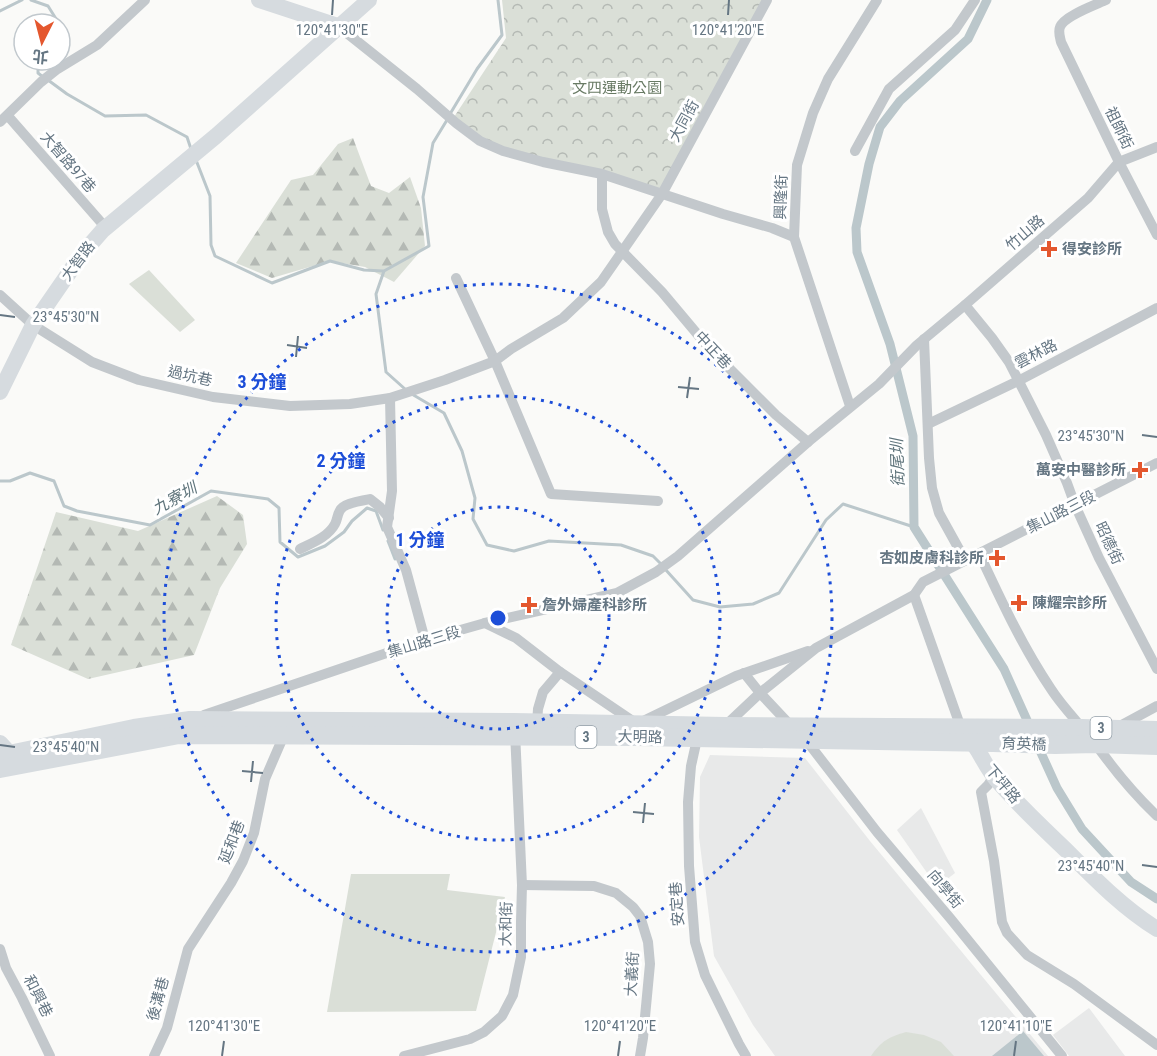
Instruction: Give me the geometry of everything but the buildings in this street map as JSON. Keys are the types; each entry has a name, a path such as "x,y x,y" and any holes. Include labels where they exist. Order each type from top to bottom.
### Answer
{"main road":[{"name":"大明路","path":"190,720 515,729 636,730 725,726 962,728 993,735"},
{"name":"集山路三段","path":"5,757 134,728 190,720"},
{"name":"大明路","path":"179,735 284,735 515,729 537,723 636,730 697,739 974,743 993,735"},
{"name":"育英橋","path":"993,735 1046,728 1082,728"},
{"name":"3","path":"1082,728 1157,730"},
{"name":"集山路三段","path":"5,757 179,735"},
{"name":"育英橋","path":"993,735 1055,745 1095,744"},
{"name":"3","path":"1095,744 1157,746"}],"street":[{"path":"4,119 40,82 97,45 145,0"},
{"path":"259,0 338,27 480,141 503,151 543,162 602,174 794,237"},
{"name":"大智路","path":"0,392 33,325 82,254 106,228 369,0"},
{"name":"大同街","path":"622,252 662,194 767,0"},
{"name":"興隆街","path":"850,406 794,237 797,165 813,113 828,79 877,0"},
{"path":"855,151 889,89 955,30 975,0"},
{"name":"祖師街","path":"1107,0 1067,19 1060,26 1059,33 1061,42 1119,162 1157,235"},
{"name":"大智路97巷","path":"4,119 106,228"},
{"name":"竹山路","path":"850,406 879,384 924,339 1088,198 1119,162 1157,147"},
{"name":"中正巷","path":"602,174 602,209 608,232 622,252 662,292 709,348 776,415 808,442"},
{"path":"495,361 563,318 601,282 622,252"},
{"path":"456,278 495,361 551,494 658,501"},
{"name":"過坑巷","path":"0,295 33,325 92,362 139,380 207,396 290,406 350,404 395,397 495,361"},
{"name":"昭德街","path":"965,305 1009,362 1046,435 1099,558 1157,669"},
{"name":"雲林路","path":"928,424 1018,381 1157,308"},
{"path":"924,339 932,488 939,513 965,560"},
{"path":"395,397 392,490 387,527 406,570 425,640"},
{"path":"808,442 850,406"},
{"name":"集山路三段","path":"190,720 425,640 485,623 617,593 656,572 675,558 808,442"},
{"name":"集山路三段","path":"914,595 923,582 1157,463"},
{"path":"300,549 331,530 344,505 370,499 389,518"},
{"path":"979,553 1008,617 1052,691 1114,770 1157,816"},
{"path":"485,623 516,638 636,730 736,676 816,648 914,595"},
{"name":"下坪路","path":"914,595 962,728 974,743 987,767 1021,806 1103,887 1157,929"},
{"path":"697,739 725,726 760,693 816,648"},
{"path":"537,723 538,708 543,692 560,672"},
{"path":"744,673 791,726"},
{"path":"1095,744 1116,729 1157,706"},
{"path":"179,735 190,720"},
{"name":"大和街","path":"409,1056 477,1036 496,1022 506,1010 513,995 521,957 522,885 515,729"},
{"name":"延和巷","path":"188,950 243,861 255,833 265,779 284,735"},
{"name":"安定巷","path":"697,739 691,766 688,802 689,866 695,942 705,975 746,1056"},
{"name":"向學街","path":"806,740 877,832 996,973 1062,1056"},
{"path":"994,776 981,792 994,861 1002,922 1007,933 1027,955 1074,984 1157,1045"},
{"name":"大義街","path":"522,885 594,886 616,893 640,916 648,942 650,964 640,1056"},
{"name":"和興巷","path":"0,949 3,968 22,998 50,1056"},
{"name":"後溝巷","path":"154,1056 167,1028 188,950"}],"shaded area":[{"path":"710,755 805,758 870,841 1048,1056 775,1056 753,1025 714,956 699,837 700,777"},
{"path":"921,808 955,873 937,887 897,830"},
{"path":"1089,1008 1125,1056 1069,1056 1053,1035"},
{"path":"1023,1031 1044,1056 992,1056"}],"green space":[{"name":"文四運動公園","path":"502,0 767,0 660,190 503,151 452,120 506,38"},
{"path":"353,138 371,186 389,193 410,177 421,208 425,246 394,282 365,267 330,261 272,278 236,263 291,180 313,175 338,144"},
{"path":"149,270 195,320 180,332 129,284"},
{"path":"217,496 243,515 247,544 220,588 194,655 88,679 11,645 56,512 138,531"},
{"path":"351,874 450,874 447,890 505,897 476,1011 327,1012"},
{"path":"906,1032 924,1035 941,1042 954,1056 871,1056 886,1040"}],"waterway":[{"path":"0,11 22,0"},
{"path":"31,0 48,6 52,12"},
{"path":"450,114 477,69 502,35 498,0"},
{"name":"街尾圳","path":"987,0 968,39 900,101 880,127 869,164 856,228 857,252 890,344 913,436 914,527 1004,669 1031,729"},
{"path":"38,72 43,77"},
{"path":"48,80 105,116 146,115 187,137 191,149"},
{"path":"405,389 386,372 376,294 384,271 429,246 423,197 433,143 447,120"},
{"path":"196,160 210,196 211,245 215,256 272,283 330,261 364,270 383,271"},
{"path":"410,393 444,413 462,451 475,498 473,519 487,545 514,551 549,541 621,545 653,556 661,564"},
{"name":"九寮圳","path":"0,481 10,481 30,473 54,481 64,506 77,511 150,525 211,491 268,499 279,508 280,542 298,557 325,546 344,532 352,521 367,508 376,511 383,530"},
{"path":"665,569 693,600 720,607 753,604 779,593 826,520 843,504 914,527"},
{"name":"九寮圳","path":"388,541 395,559"},
{"name":"街尾圳","path":"1037,744 1057,788 1082,829 1131,882 1157,899"}],"place":[{"name":"得安診所","path":"1049,249"},
{"name":"萬安中醫診所","path":"1140,470"},
{"name":"杏如皮膚科診所","path":"997,558"},
{"name":"陳耀宗診所","path":"1019,603"},
{"name":"詹外婦產科診所","path":"529,605"}]}
